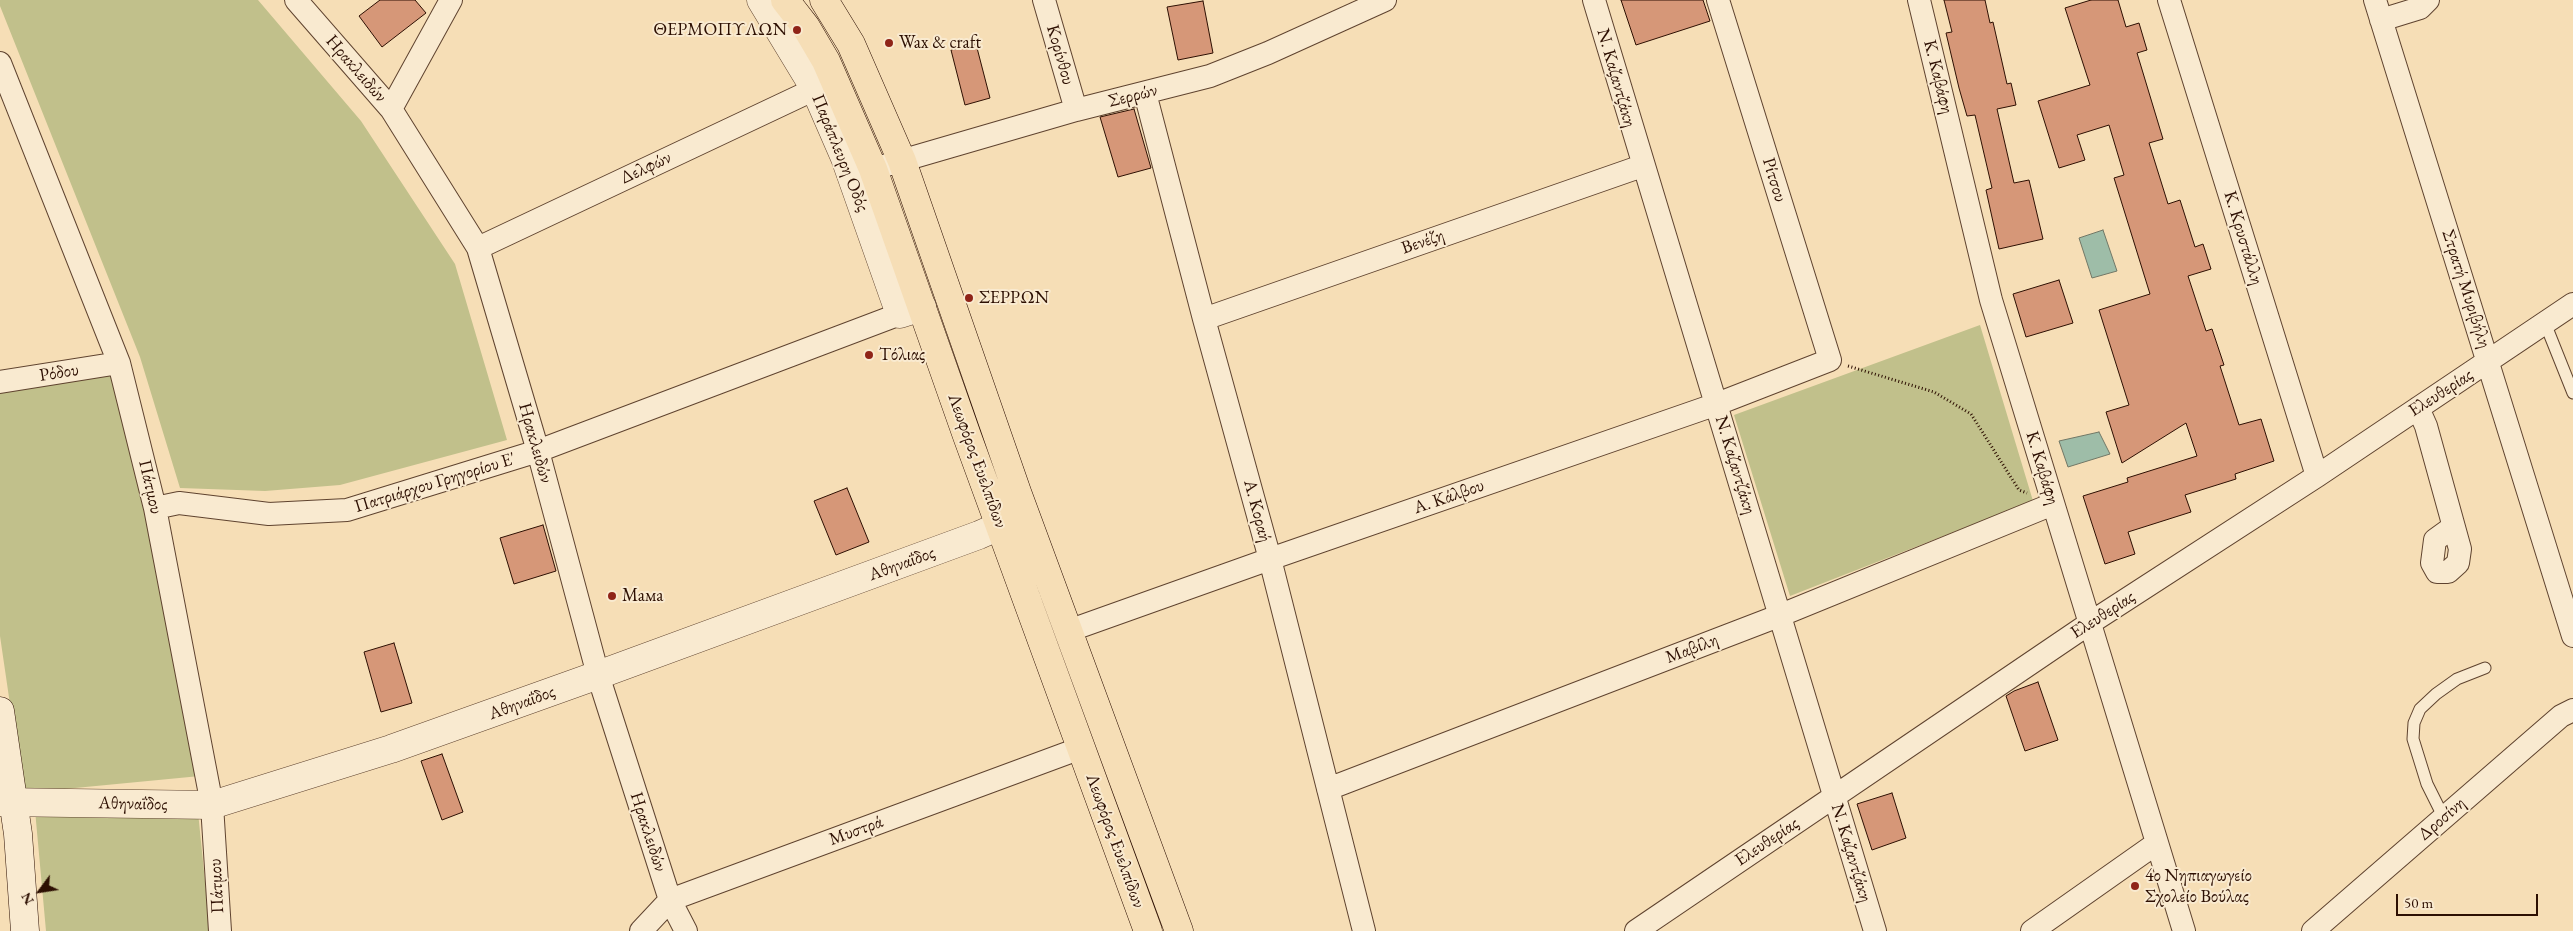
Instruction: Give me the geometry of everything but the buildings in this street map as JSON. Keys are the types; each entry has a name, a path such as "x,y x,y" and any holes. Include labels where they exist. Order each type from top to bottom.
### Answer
{"main road":[{"name":"Λεωφόρος Ευελπίδων","path":"785,0 806,27 826,61 873,169 911,310 1000,525 1148,931"},
{"name":"Λεωφόρος Ευελπίδων","path":"824,0 851,44 902,161 1025,514 1179,931"}],"street":[{"name":"Ηρακλειδών","path":"296,0 391,109 478,248 538,451 598,675 670,900 686,931"},
{"path":"391,109 451,0"},
{"name":"Παράπλευρη Οδός","path":"762,0 815,89 911,310"},
{"name":"Κορίνθου","path":"1044,0 1076,110"},
{"name":"Σερρών","path":"873,169 1076,110 1210,76 1268,53 1383,0"},
{"name":"Ν. Καζαντζάκη","path":"1594,0 1642,166 1717,404 1875,931"},
{"name":"Ρίτσου","path":"1718,0 1830,360"},
{"name":"Κ. Καβάφη","path":"1919,0 1991,300 2184,931"},
{"name":"Κ. Κρυστάλλη","path":"2170,0 2317,476"},
{"path":"2378,10 2420,8 2428,0"},
{"name":"Στρατή Μυριβήλη","path":"2378,10 2490,362 2573,636"},
{"name":"Πάτμου","path":"0,63 119,363 155,508 212,805 220,931"},
{"name":"Δελφών","path":"478,248 815,89"},
{"name":"Α. Κοραή","path":"1145,93 1204,319 1270,558 1364,931"},
{"name":"Βενέζη","path":"1204,319 1642,166"},
{"name":"Ελευθερίας","path":"1636,931 2090,623 2490,362 2573,304"},
{"name":"Πατριάρχου Γρηγορίου Ε'","path":"155,508 179,504 270,514 347,510 538,451 911,310"},
{"name":"A. Κάλβου","path":"1068,631 1270,558 1717,404 1830,360"},
{"name":"Ρόδου","path":"0,382 119,363"},
{"path":"2418,408 2426,426 2453,527"},
{"name":"Μαβίλη","path":"1328,788 1781,615 2053,504"},
{"name":"Αθηναΐδος","path":"7,802 212,805 391,749 598,675 979,535 1025,514"},
{"name":"Δροσίνη","path":"2313,931 2561,716 2573,710"},
{"path":"0,711 7,802 25,931"},
{"name":"Μυστρά","path":"641,931 670,900 1081,748"},
{"path":"2032,931 2157,843"}],"lane":[{"path":"2546,323 2573,393"},
{"path":"2444,818 2427,784 2412,739 2414,722 2420,709 2436,694 2457,679 2484,668"}],"path":[{"path":"1830,360 1934,392 1971,414 2019,490 2053,504"}],"shaded area":[{"path":"0,0 258,0 361,121 455,264 507,440 340,485 265,491 180,488 140,357 0,6"},
{"path":"2103,230 2117,271 2092,278 2079,238"},
{"path":"1980,325 2033,501 1790,596 1734,415"},
{"path":"113,375 152,513 200,776 23,793 0,636 0,393"},
{"path":"2099,432 2110,454 2068,467 2059,441"},
{"path":"35,810 198,812 210,931 46,931"}],"place":[{"name":"ΘΕΡΜΟΠΥΛΩΝ","path":"797,30"},
{"name":"Wax & craft","path":"889,43"},
{"name":"ΣΕΡΡΩΝ","path":"969,298"},
{"name":"Τόλιας","path":"869,355"},
{"name":"Мама","path":"612,596"},
{"name":"4ο Νηπιαγωγείο Σχολείο Βούλας","path":"2135,886"}]}
